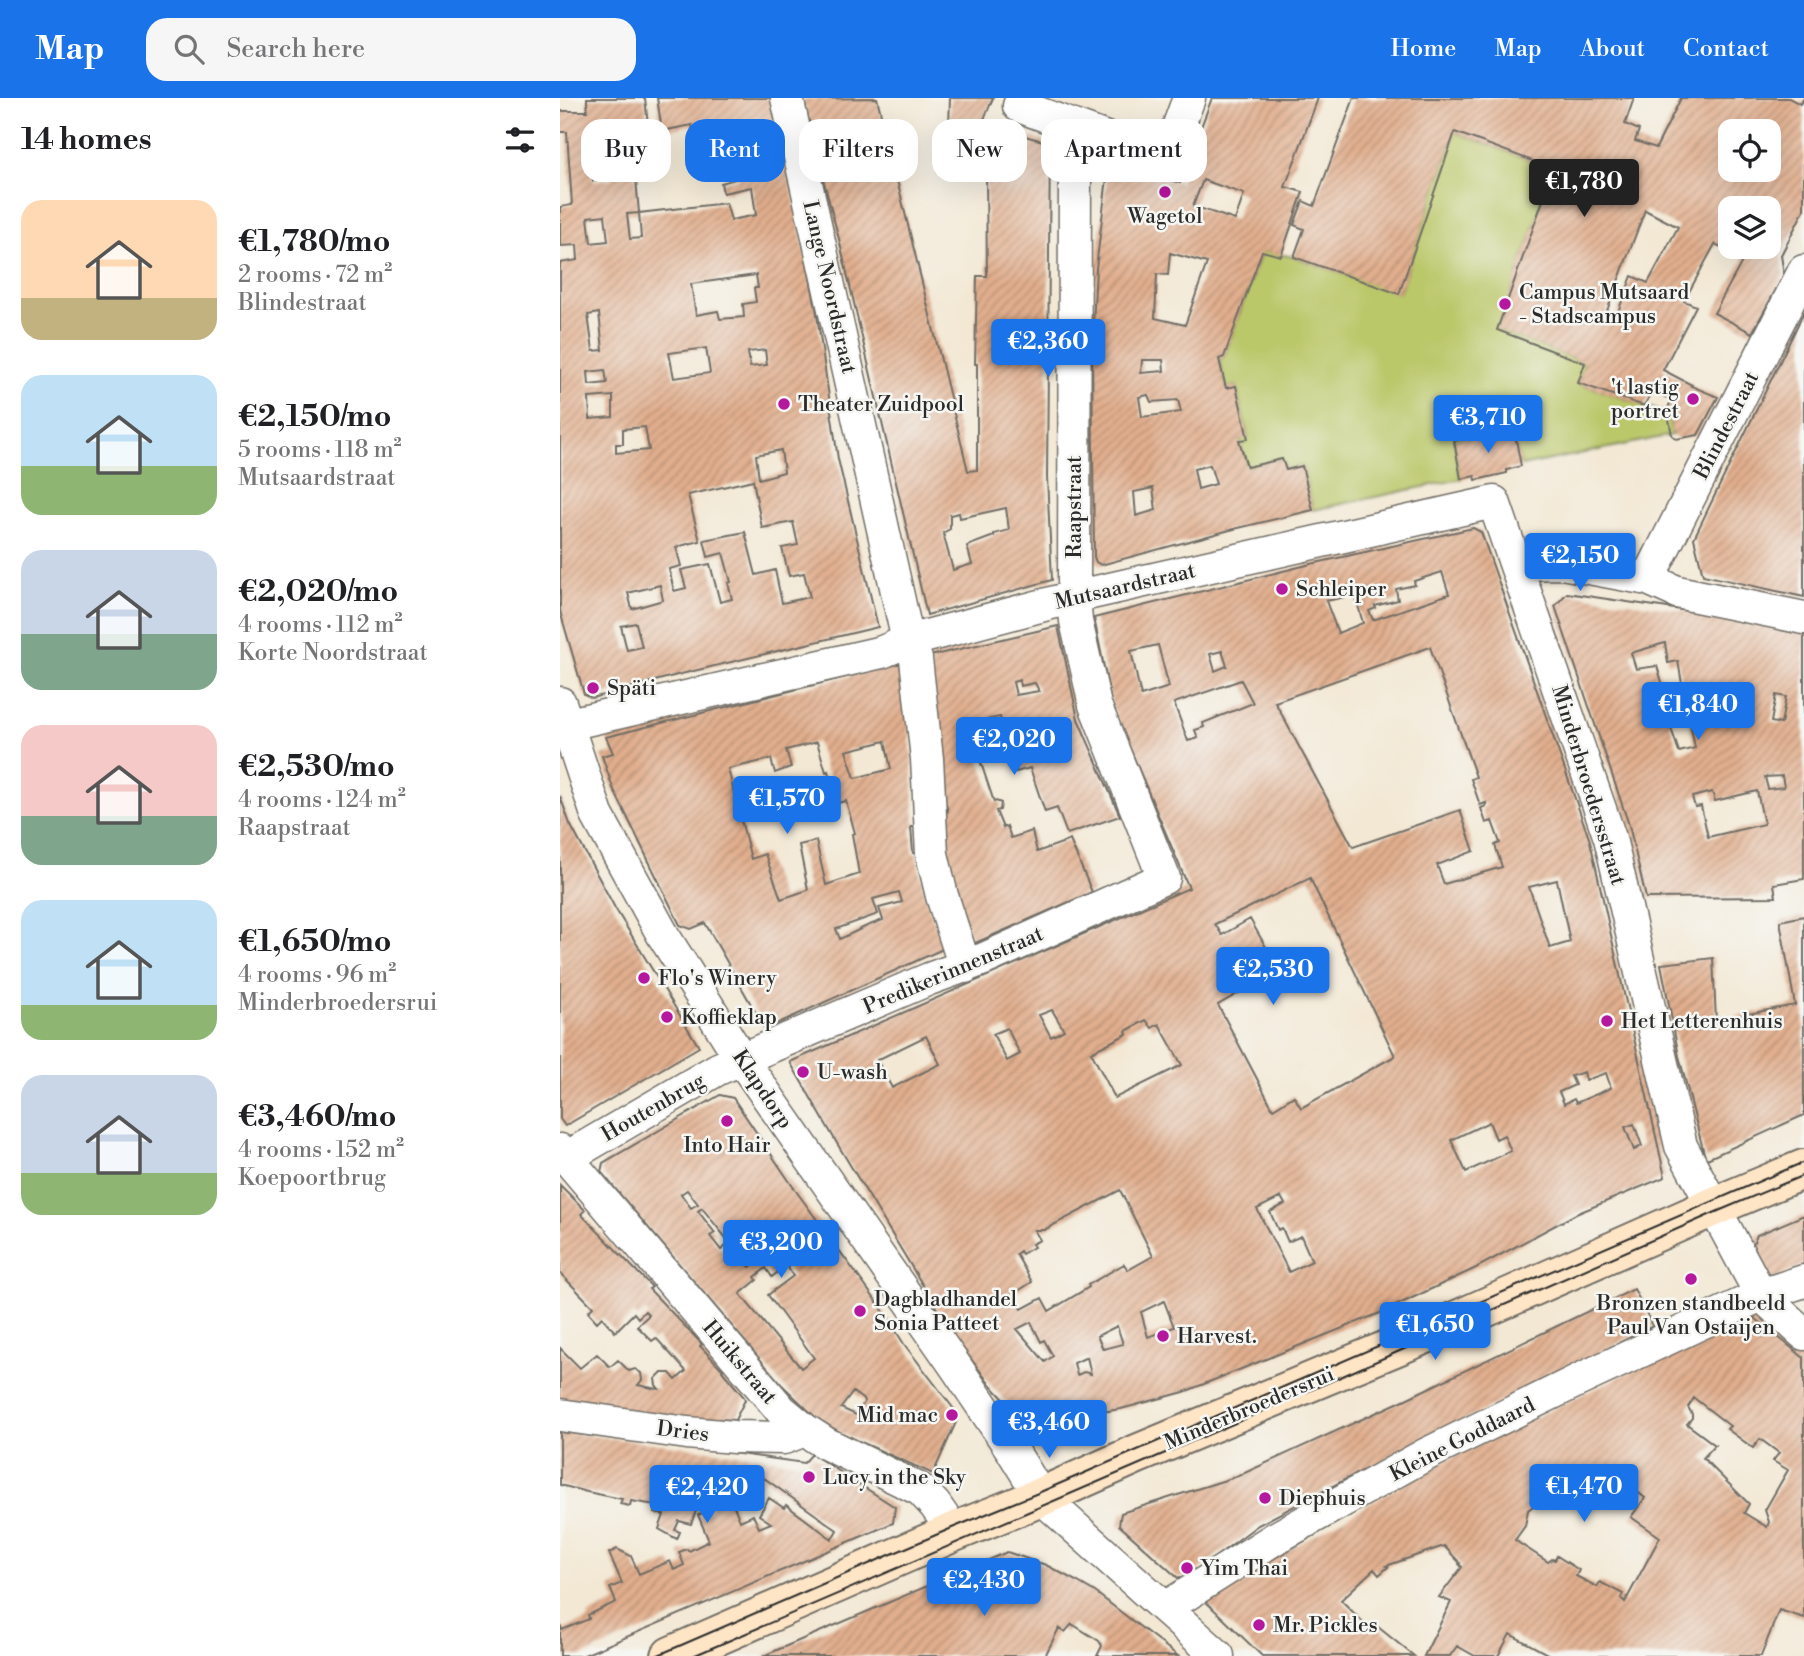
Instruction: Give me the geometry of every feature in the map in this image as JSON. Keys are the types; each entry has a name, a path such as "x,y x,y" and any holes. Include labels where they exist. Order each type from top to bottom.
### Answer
{"street":[{"name":"Lange Noordstraat","path":"787,98 908,641 915,659 927,759 932,854 942,896 965,967"},
{"path":"1022,98 1019,106 1054,119"},
{"path":"1181,119 1189,98"},
{"name":"Raapstraat","path":"1075,182 1076,621 1095,705 1164,878"},
{"name":"Blindestraat","path":"1648,579 1804,271"},
{"name":"Mutsaardstraat","path":"562,718 882,652 908,641 1074,597 1494,502 1516,564"},
{"path":"1516,564 1562,563 1648,579 1677,592 1804,618"},
{"name":"Minderbroedersstraat","path":"1516,564 1610,838 1681,1146 1761,1295 1804,1334"},
{"name":"Klapdorp","path":"562,718 597,815 663,935 741,1060 1012,1450 1041,1497 1218,1656"},
{"name":"Predikerinnenstraat","path":"741,1060 929,979 965,967 1164,878"},
{"name":"Houtenbrug","path":"563,1154 719,1069 741,1060"},
{"name":"Huikstraat","path":"563,1154 781,1410 825,1443 921,1490 935,1504 954,1532"},
{"name":"Minderbroedersrui","path":"671,1656 954,1532 1428,1333 1804,1169"},
{"name":"Kleine Goddaard","path":"1165,1608 1274,1539 1425,1455 1761,1295 1804,1281"},
{"name":"Dries","path":"560,1415 734,1437 784,1438 805,1430"}],"green space":[{"path":"1455,132 1554,169 1498,330 1585,363 1578,383 1668,414 1672,435 1521,466 1513,429 1454,440 1461,479 1313,510 1302,466 1286,470 1282,459 1247,467 1239,440 1248,438 1236,386 1226,388 1219,359 1224,357 1262,251 1294,257 1399,293"}],"building":[{"path":"587,98 645,98 647,119 581,119 581,182 636,182 639,213 726,203 731,220 756,215 752,187 723,193 721,183 785,182 785,155 816,308 838,459 878,627 592,698 584,694 560,611 560,263 578,260 577,245 560,246 560,207 572,205 567,132 560,132 560,111 587,111","holes":["639,213 641,238 630,239 627,214","605,215 608,241 591,243 588,217","756,275 756,302 743,304 744,317 720,319 718,311 696,315 691,284","599,313 603,350 593,351 588,315","706,348 710,373 674,378 669,353","765,350 767,365 750,367 748,352","605,370 607,383 589,385 588,372","613,396 613,417 590,419 589,398","645,427 649,450 616,453 616,444 623,444 623,429","781,450 784,472 759,479 756,455","753,480 762,528 793,522 798,545 782,548 789,576 804,573 810,597 782,603 775,570 756,575 745,532 704,540 708,557 723,553 731,582 728,583 732,599 720,602 710,564 681,570 686,588 674,591 669,569 681,566 676,547 700,541 688,495","660,585 663,600 632,609 628,593","636,623 642,647 627,650 621,626"]},
{"path":"657,98 772,98 777,119 685,119 685,126 671,129 671,119 660,119"},
{"path":"877,98 882,119 807,119 802,99"},
{"path":"950,98 993,98 984,119 949,119"},
{"path":"1212,98 1318,98 1285,187 1303,192 1281,256 1262,251 1224,357 1219,359 1226,388 1236,386 1248,439 1239,440 1247,467 1282,459 1286,470 1302,466 1313,510 1101,565 1094,557 1092,345 1096,268 1106,182 1202,182 1193,206 1235,220 1244,194 1207,181 1207,119 1204,119","holes":["1170,253 1207,263 1185,325 1155,318 1157,274 1168,275","1142,360 1163,360 1164,371 1141,373","1148,395 1151,402 1178,400 1181,412 1142,417 1139,397","1210,465 1216,484 1198,489 1194,469","1153,488 1156,510 1136,516 1134,492"]},
{"path":"1354,98 1634,98 1625,124 1639,130 1635,141 1656,148 1681,98 1789,98 1800,104 1804,98 1804,210 1781,255 1781,196 1718,196 1718,245 1715,244 1684,301 1696,306 1663,370 1718,397 1698,435 1676,439 1672,435 1668,414 1665,413 1672,400 1652,391 1644,406 1578,383 1585,363 1497,330 1554,169 1455,132 1399,294 1294,257 1304,229 1294,225 1303,201 1314,206","holes":["1645,210 1678,227 1648,283 1632,276 1615,319 1605,316"]},
{"path":"1027,137 1041,140 1041,182 1050,182 1047,477 1052,580 927,615 824,182 897,182 968,471 977,470 977,276 987,276 986,182 1027,182","holes":["1006,508 1009,530 967,546 972,564 953,570 943,533 950,529 950,515 959,513 960,518"]},
{"path":"1781,255 1784,275 1752,333 1714,313 1743,259 1781,259"},
{"path":"1804,312 1804,597 1703,575 1694,538"},
{"path":"1514,429 1521,466 1507,470 1507,473 1476,480 1475,476 1461,479 1454,441"},
{"path":"1473,528 1481,532 1590,841 1665,1177 1576,1214 1476,1268 1380,1313 1184,1392 1121,1409 1056,1419 1037,1417 1010,1406 951,1332 790,1062 1189,888 1112,706 1094,618 1311,564","holes":["1442,572 1449,594 1373,620 1369,611 1376,608 1375,606 1398,600 1396,589 1415,585 1414,581","1355,595 1363,623 1338,633 1326,601","1158,645 1169,687 1141,696 1131,651","1430,647 1476,777 1471,779 1480,805 1486,803 1486,806 1481,808 1486,823 1492,821 1500,843 1495,845 1502,867 1444,884 1437,865 1474,851 1460,810 1353,847 1275,702","1222,651 1227,666 1215,671 1210,654","1241,680 1253,703 1203,723 1204,727 1195,730 1198,738 1188,741 1174,703","1310,878 1395,1056 1301,1108 1294,1096 1273,1109 1218,1005 1279,970 1250,919 1222,935 1215,924","1557,880 1570,942 1550,948 1529,887","1052,1010 1064,1030 1051,1037 1039,1015","1146,1020 1152,1028 1159,1024 1182,1065 1115,1098 1091,1052 1127,1034 1126,1031","1007,1028 1020,1054 1007,1061 993,1034","926,1036 940,1064 892,1088 877,1060","1584,1072 1586,1080 1606,1073 1611,1088 1576,1103 1574,1099 1564,1104 1559,1092 1575,1085 1571,1076","1489,1122 1496,1139 1504,1135 1511,1151 1466,1172 1451,1140","1634,1124 1642,1146 1634,1150 1625,1127","1120,1190 1153,1256 1128,1270 1124,1264 1049,1311 1042,1298 1022,1309 1012,1295 1032,1282 1016,1254 1020,1251 1022,1254 1040,1240 1034,1230 1044,1230","1281,1197 1285,1204 1270,1212 1278,1230 1282,1228 1288,1242 1301,1236 1312,1261 1289,1272 1257,1209","1164,1301 1174,1327 1148,1337 1141,1312","1031,1322 1041,1342 1044,1340 1053,1356 1045,1362 1017,1329","1117,1326 1123,1344 1103,1349 1097,1336","1087,1357 1091,1374 1084,1372 1077,1375 1074,1363"]},
{"path":"1567,593 1735,618 1804,633 1804,879 1774,884 1776,897 1646,898 1629,825 1555,606","holes":["1665,643 1668,663 1678,661 1686,706 1744,688 1746,705 1689,717 1695,748 1679,752 1669,722 1674,721 1657,666 1636,669 1631,653","1776,695 1786,697 1781,724 1771,722","1782,776 1784,787 1768,789 1765,777","1757,791 1764,824 1708,837 1701,806 1695,807 1692,797 1712,792 1715,801"]},
{"path":"1058,626 1078,719 1120,816 1067,834 1057,808 1045,812 1030,768 1016,772 1000,717 985,720 989,748 977,751 994,802 1001,803 1000,810 996,811 1003,828 1007,826 1011,838 1032,831 1037,852 1070,840 1092,892 973,944 959,904 946,847 945,814 948,811 944,797 943,757 930,656","holes":["1019,680 1020,686 1035,683 1039,691 1016,695 1013,682"]},
{"path":"902,663 912,758 915,827 911,827 913,853 916,853 925,895 943,949 765,1029 705,923 691,929 680,925 613,788 602,756 613,753 606,737","holes":["885,741 891,769 855,778 846,751","817,742 837,803 846,801 855,833 852,834 859,874 826,885 816,841 799,845 808,890 781,899 765,854 751,859 728,769 771,759 775,773 791,767 786,750","899,892 902,902 879,908 883,920 840,939 836,929 878,914 873,899"]},
{"path":"560,796 570,824 615,908 699,1047 565,1126 560,1119"},
{"path":"1804,916 1804,1115 1707,1159 1679,1056 1661,964 1713,958 1716,1020 1795,1005 1780,921"},
{"path":"720,1095 733,1098 904,1344 957,1413 957,1420 933,1474 843,1434 815,1417 781,1384 601,1172 603,1163","holes":["687,1190 698,1204 691,1208 681,1194","702,1208 730,1243 721,1250 710,1236 715,1233 698,1211","747,1229 767,1255 750,1267 730,1243","786,1265 793,1276 768,1295 814,1358 801,1368 740,1294 757,1280 755,1277 766,1268 772,1277","853,1392 865,1401 856,1415 841,1408"]},
{"path":"560,1185 585,1210 581,1214 652,1287 649,1289 702,1344 700,1346 744,1397 735,1420 673,1417 560,1401 560,1348 580,1368 597,1354 610,1367 618,1360 629,1371 635,1369 641,1373 642,1380 638,1385 652,1388 659,1389 655,1379 661,1373 670,1373 676,1380 686,1371 656,1338 652,1341 637,1326 649,1315 645,1311 638,1318 634,1313 615,1332 602,1317 597,1322 588,1312 593,1307 560,1273"},
{"path":"1804,1215 1804,1264 1771,1281 1752,1246 1757,1235"},
{"path":"1634,1289 1653,1326 1258,1525 1187,1578 1178,1578 1119,1525 1121,1513 1238,1476 1406,1399"},
{"path":"1750,1314 1804,1358 1804,1618 1779,1610 1761,1656 1551,1656 1510,1634 1498,1656 1475,1656 1457,1646 1450,1656 1424,1656 1451,1602 1439,1597 1462,1567 1444,1546 1386,1566 1388,1567 1379,1575 1374,1569 1341,1600 1373,1632 1378,1627 1414,1656 1262,1656 1203,1599 1443,1462","holes":["1694,1398 1730,1426 1727,1429 1753,1448 1760,1439 1779,1453 1773,1461 1788,1470 1765,1510 1769,1522 1767,1527 1744,1513 1749,1504 1703,1458 1715,1445 1687,1424 1692,1418 1688,1407","1619,1477 1645,1498 1631,1517 1660,1537 1625,1602 1621,1598 1623,1594 1600,1582 1597,1587 1576,1576 1579,1570 1557,1556 1555,1560 1548,1562 1515,1540 1525,1526 1528,1510 1549,1494 1554,1499 1576,1480 1591,1502"]},
{"path":"560,1432 804,1463 812,1454 895,1507 893,1523 582,1656 560,1656 560,1624 562,1630 589,1619 588,1615 616,1602 610,1588 622,1583 609,1553 617,1549 631,1556 639,1574 670,1561 674,1570 684,1565 679,1552 687,1549 689,1551 709,1541 698,1515 712,1509 709,1502 729,1494 740,1521 753,1515 759,1528 771,1523 759,1515 769,1498 784,1508 786,1505 832,1539 837,1530 764,1478 755,1494 735,1490 704,1490 691,1524 679,1521 675,1530 680,1532 677,1539 659,1529 664,1515 654,1513 656,1505 631,1501 630,1506 620,1504 622,1499 560,1485"},
{"path":"1007,1552 1046,1565 1095,1592 1178,1656 1097,1656 1102,1646 1099,1641 1072,1624 1065,1632 1059,1628 1045,1656 763,1656"}],"tram line":[{"path":"656,1656 1804,1162"},
{"path":"693,1656 1804,1175"}],"place":[{"name":"Wagetol","path":"1165,192"},
{"name":"Campus Mutsaard - Stadscampus","path":"1505,304"},
{"name":"'t lastig portret","path":"1693,399"},
{"name":"Theater Zuidpool","path":"784,404"},
{"name":"Schleiper","path":"1282,589"},
{"name":"Späti","path":"593,688"},
{"name":"Flo's Winery","path":"644,978"},
{"name":"Koffieklap","path":"667,1017"},
{"name":"Het Letterenhuis","path":"1607,1021"},
{"name":"U-wash","path":"803,1072"},
{"name":"Into Hair","path":"727,1121"},
{"name":"Bronzen standbeeld Paul Van Ostaijen","path":"1691,1279"},
{"name":"Dagbladhandel Sonia Patteet","path":"860,1311"},
{"name":"Harvest.","path":"1163,1336"},
{"name":"Mid mac","path":"952,1415"},
{"name":"Lucy in the Sky","path":"809,1477"},
{"name":"Diephuis","path":"1265,1498"},
{"name":"Yim Thai","path":"1187,1568"},
{"name":"Mr. Pickles","path":"1259,1625"}]}
